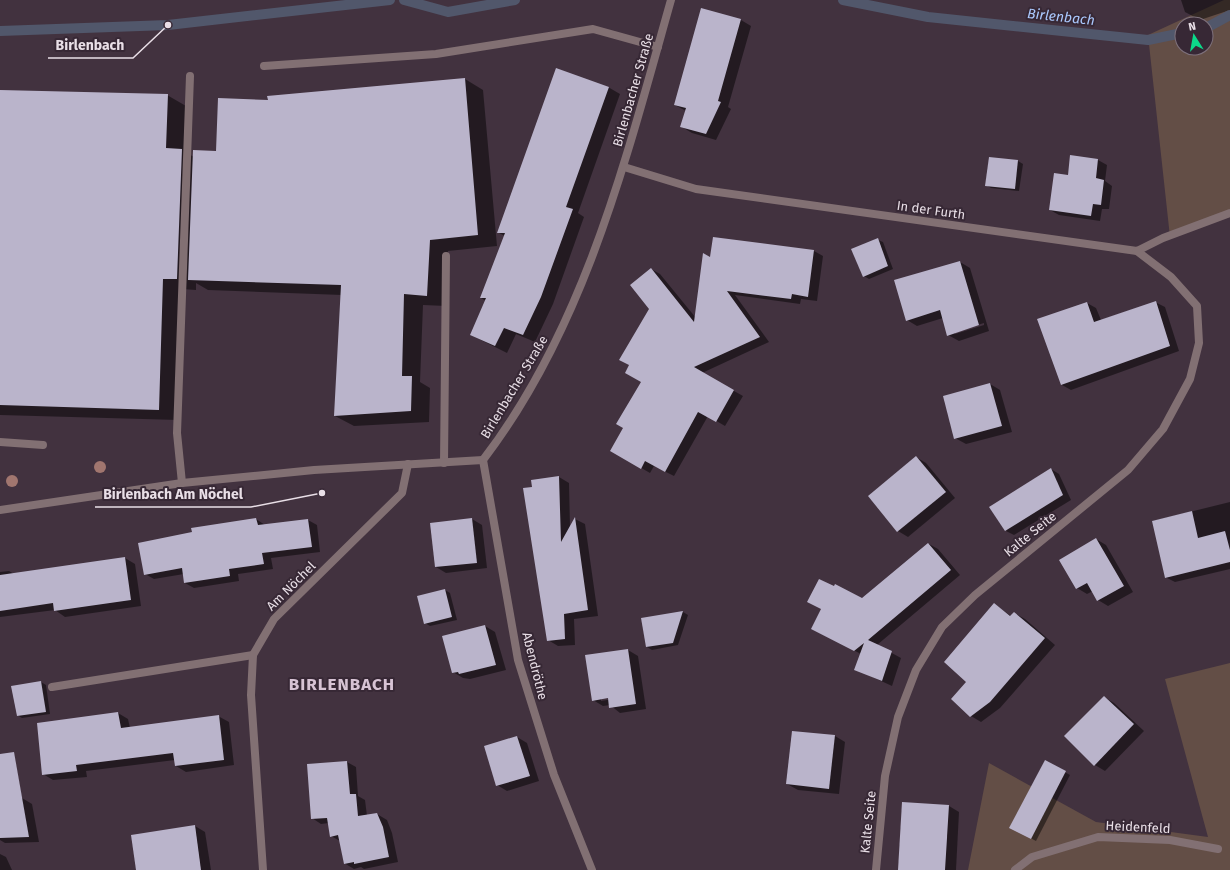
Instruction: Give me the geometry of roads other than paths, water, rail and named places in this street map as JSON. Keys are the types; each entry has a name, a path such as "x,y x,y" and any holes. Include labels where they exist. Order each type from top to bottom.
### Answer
{"street":[{"name":"Birlenbacher Straße","path":"483,460 504,432 557,338 597,245 624,167 671,0"},
{"path":"264,66 436,54 593,29 658,47"},
{"path":"182,483 176,434 190,76"},
{"name":"In der Furth","path":"624,167 696,189 1137,251"},
{"path":"1137,251 1163,238 1230,213"},
{"name":"Kalte Seite","path":"876,870 885,776 898,717 916,670 942,627 975,595 1128,470 1163,429 1190,379 1199,343 1197,306 1171,276 1137,251"},
{"path":"444,463 446,256"},
{"path":"0,442 43,445"},
{"path":"0,510 182,483 314,470 483,460"},
{"name":"Abendröthe","path":"483,460 518,660 554,775 592,870"},
{"name":"Am Nöchel","path":"263,870 251,695 253,655 274,619 402,493 408,464"},
{"path":"52,688 253,655"},
{"name":"Heidenfeld","path":"1015,870 1032,857 1098,837 1170,840 1218,849"}],"waterway":[{"name":"Birlenbach","path":"0,31 168,25 390,0"},
{"name":"Birlenbach","path":"404,0 448,12 515,0"},
{"name":"Birlenbach","path":"843,0 928,17 1148,40 1174,35"},
{"name":"Birlenbach","path":"1214,24 1230,15"}],"place":[{"name":"Birlenbach","path":"168,25"},
{"name":"Birlenbach Am Nöchel","path":"322,493"}],"district":[{"name":"BIRLENBACH","path":"342,684"}]}
